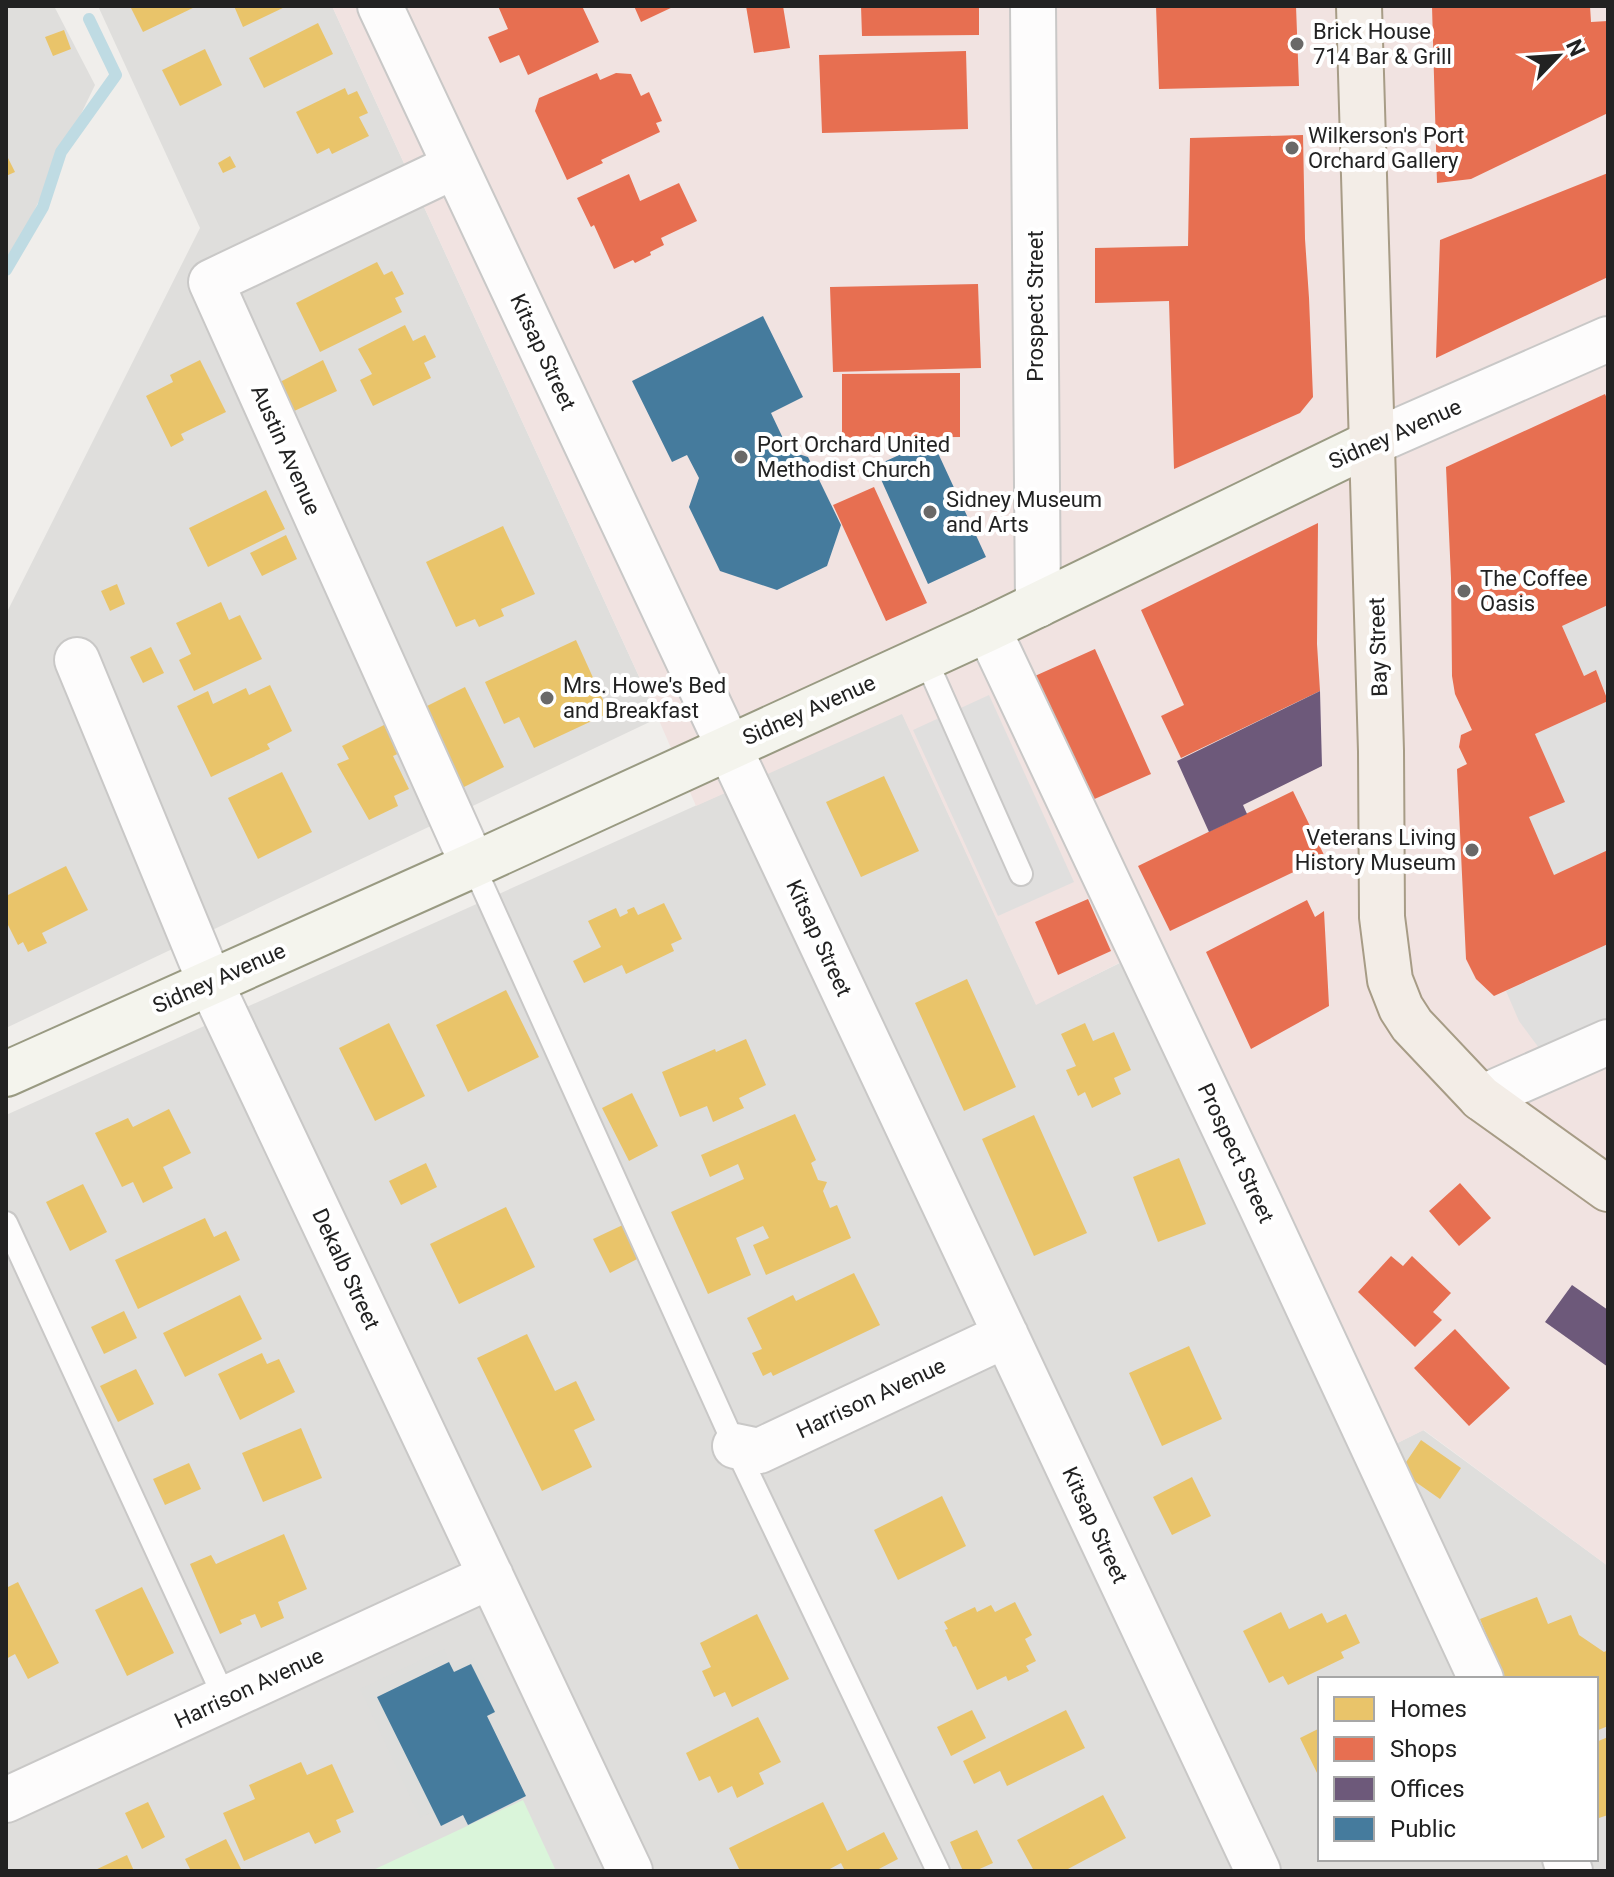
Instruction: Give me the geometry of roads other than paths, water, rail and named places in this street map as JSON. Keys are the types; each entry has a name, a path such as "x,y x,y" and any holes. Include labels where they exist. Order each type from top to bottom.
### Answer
{"main road":[{"name":"Bay Street","path":"1359,6 1381,751 1382,917 1390,980 1401,1008 1412,1025 1481,1098 1608,1189"},
{"name":"Sidney Avenue","path":"6,1074 988,629 1371,443"}],"street":[{"name":"Kitsap Street","path":"380,6 1258,1871"},
{"name":"Prospect Street","path":"1033,6 1038,605"},
{"name":"Austin Avenue","path":"455,166 211,282 473,865"},
{"name":"Sidney Avenue","path":"1371,443 1608,339"},
{"name":"Prospect Street","path":"988,629 1480,1677"},
{"name":"Dekalb Street","path":"77,660 210,982 630,1871"},
{"path":"1481,1098 1608,1042"},
{"name":"Harrison Avenue","path":"735,1446 759,1451 1006,1335"},
{"name":"Harrison Avenue","path":"6,1800 491,1576"}],"lane":[{"path":"925,658 1021,874"},
{"path":"473,865 735,1446 938,1871"},
{"path":"6,1223 225,1699"}],"waterway":[{"path":"6,270 43,207 61,152 116,75 89,19"}],"place":[{"name":"Brick House 714 Bar & Grill","path":"1297,44"},
{"name":"Wilkerson's Port Orchard Gallery","path":"1292,148"},
{"name":"Port Orchard United Methodist Church","path":"741,457"},
{"name":"Sidney Museum and Arts","path":"930,512"},
{"name":"The Coffee Oasis","path":"1464,591"},
{"name":"Mrs. Howe's Bed and Breakfast","path":"547,698"},
{"name":"Veterans Living History Museum","path":"1472,850"}]}
